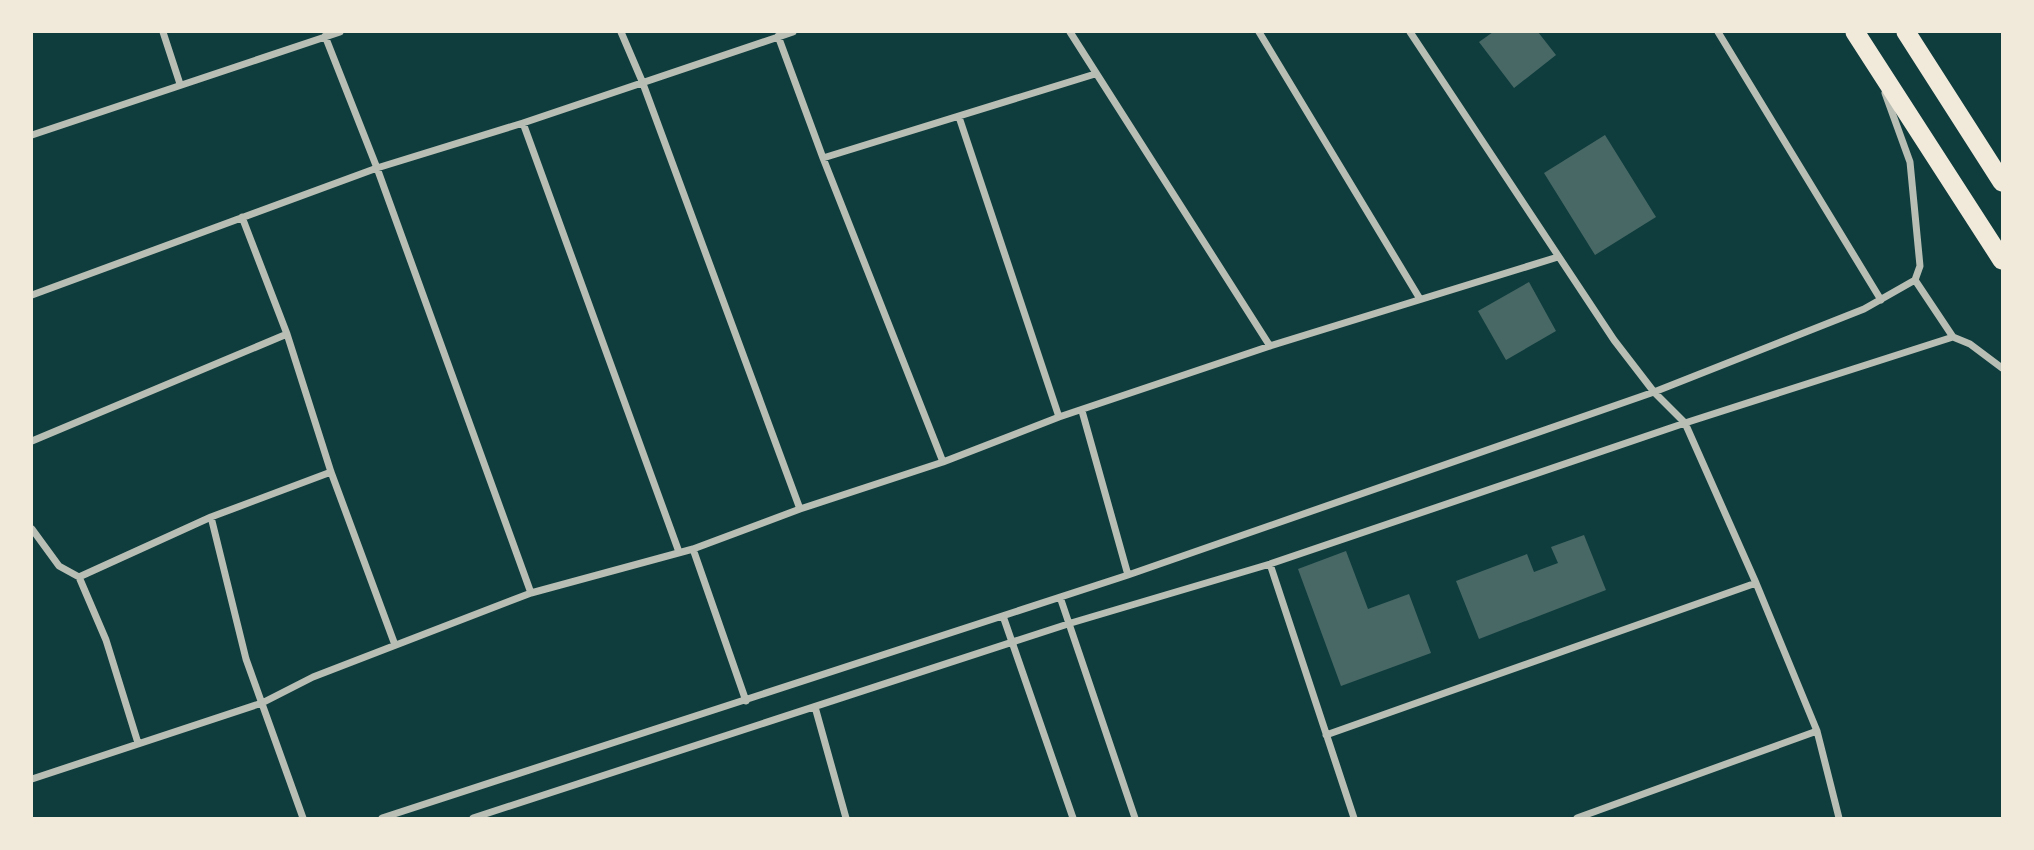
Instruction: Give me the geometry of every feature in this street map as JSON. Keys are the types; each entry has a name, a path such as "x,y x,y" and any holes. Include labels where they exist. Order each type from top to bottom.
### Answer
{"highway":[{"path":"1855,32 2003,260"},
{"path":"1906,32 2003,183"}],"street":[{"path":"163,32 180,84"},
{"path":"32,135 340,32"},
{"path":"621,32 642,81 800,509"},
{"path":"32,295 377,168 793,32"},
{"path":"1070,32 1270,346"},
{"path":"1259,32 1420,299"},
{"path":"1410,32 1614,340 1654,392 1685,423 1756,583 1817,731 1839,818"},
{"path":"1718,32 1881,300"},
{"path":"325,36 377,168 531,593"},
{"path":"778,36 822,158 943,462"},
{"path":"382,818 1128,575 1654,392 1771,349 1881,300 1916,280 1920,266 1919,239 1910,162 1872,58"},
{"path":"822,158 1095,74"},
{"path":"959,117 1059,417"},
{"path":"523,122 679,552"},
{"path":"242,217 287,334 331,472 395,645"},
{"path":"32,779 262,703 313,677 531,593 694,549 800,509 943,462 1059,417 1270,346 1558,257"},
{"path":"1916,280 1953,337 1970,344 2003,368"},
{"path":"32,441 287,334"},
{"path":"473,818 1071,623 1270,564 1685,423 1953,337"},
{"path":"1082,411 1128,575"},
{"path":"79,577 211,517 331,472"},
{"path":"211,517 246,659 303,818"},
{"path":"32,529 59,566 79,577 106,640 138,743"},
{"path":"694,549 746,701"},
{"path":"1270,564 1354,818"},
{"path":"1326,735 1756,583"},
{"path":"1060,597 1135,818"},
{"path":"1003,616 1073,818"},
{"path":"815,707 846,818"},
{"path":"1577,818 1817,731"}],"building":[{"path":"1493,32 1538,32 1556,55 1514,88 1479,42"},
{"path":"1605,135 1656,217 1595,255 1544,173"},
{"path":"1529,282 1556,331 1506,360 1478,311"},
{"path":"1584,535 1606,590 1479,639 1456,581 1527,554 1534,572 1558,563 1551,547"},
{"path":"1346,551 1368,609 1409,594 1431,653 1341,686 1298,569"}]}
